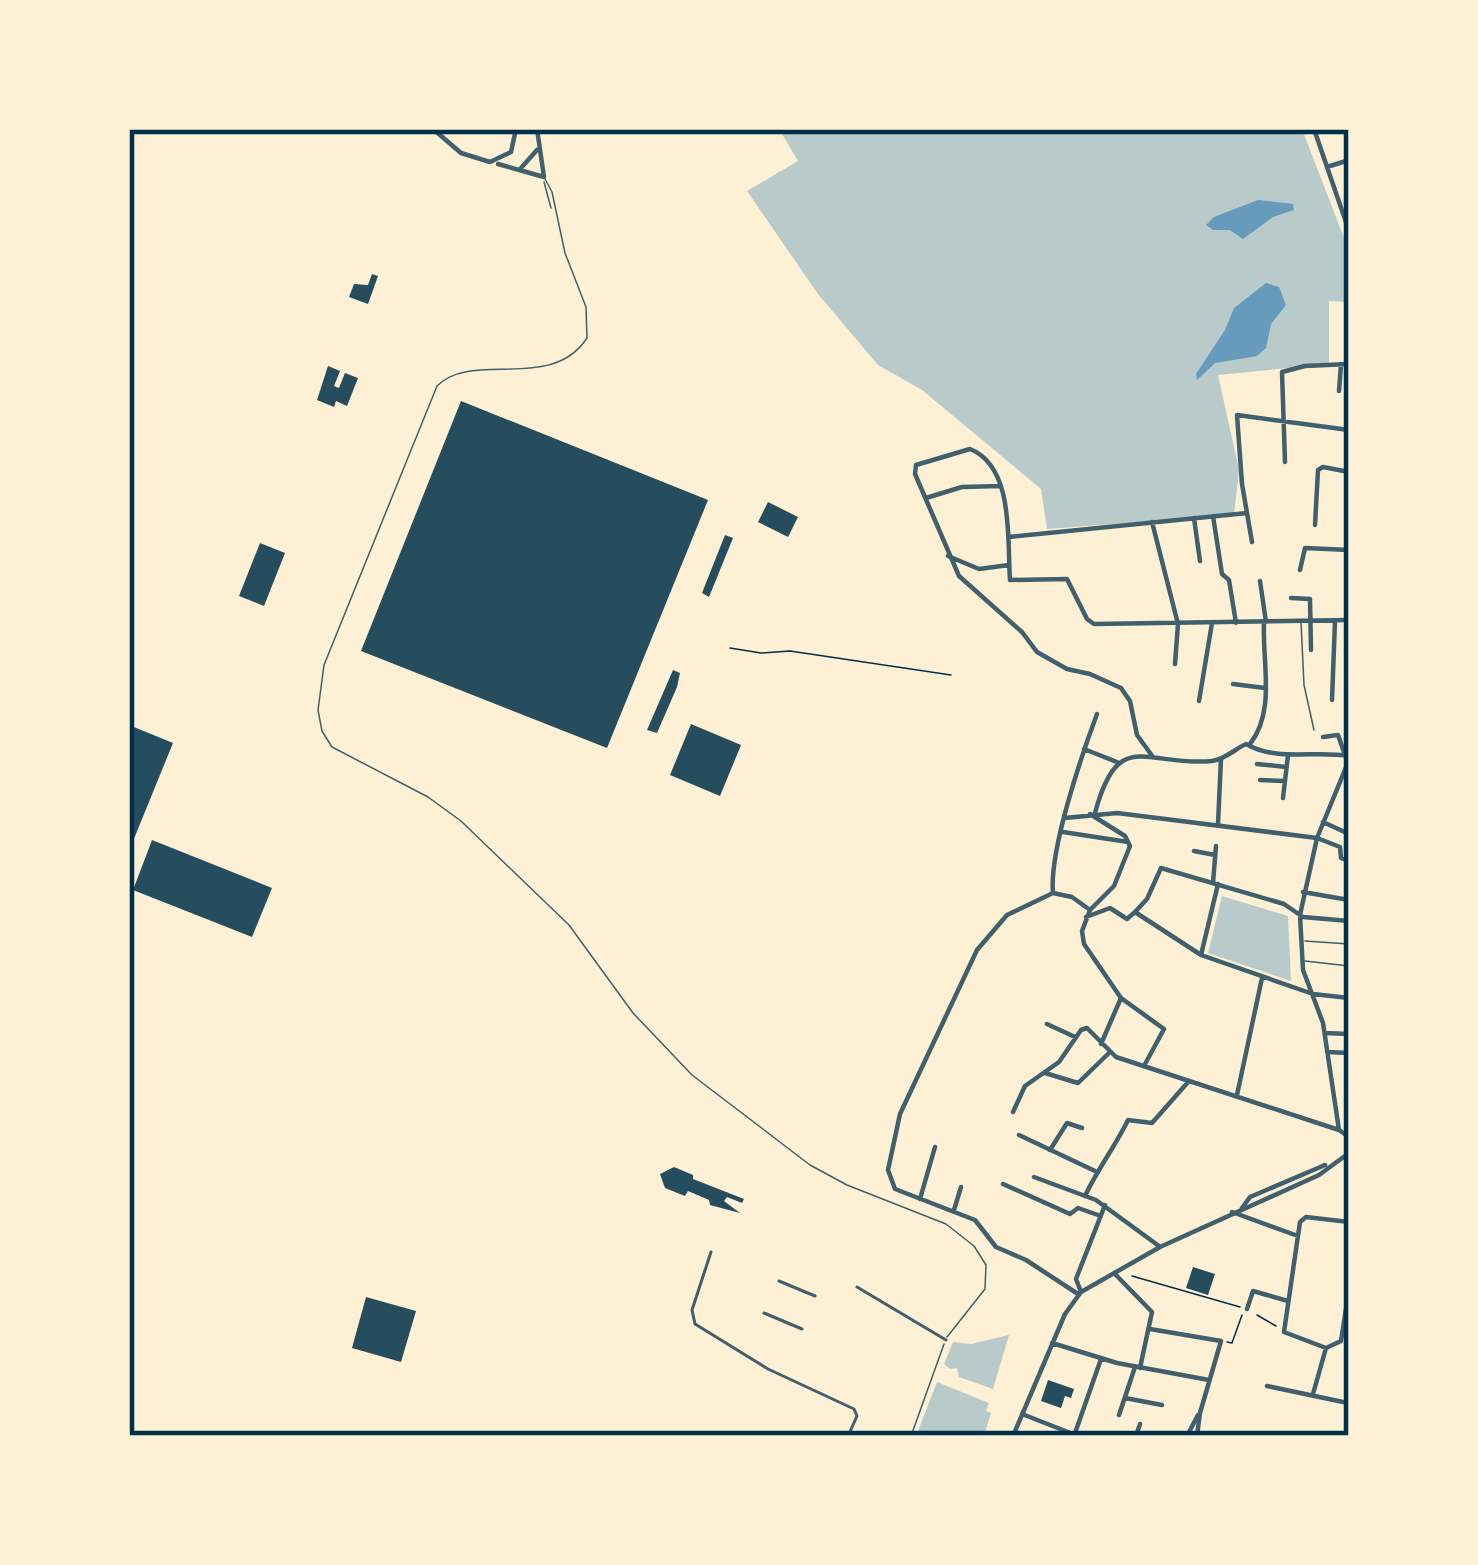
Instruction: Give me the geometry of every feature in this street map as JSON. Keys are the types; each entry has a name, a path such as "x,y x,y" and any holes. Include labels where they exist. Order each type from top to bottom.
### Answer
{"street":[{"path":"433,129 461,153 544,177"},
{"path":"495,162 512,152 516,129"},
{"path":"537,129 544,177"},
{"path":"1314,129 1349,231"},
{"path":"521,168 539,148"},
{"path":"1327,167 1349,160"},
{"path":"1285,462 1283,370 1345,364 1339,391"},
{"path":"1252,542 1235,418 1349,430"},
{"path":"1153,758 1137,735 1130,701 1120,688 1067,669 1034,650 1019,630 963,580 948,556 915,466 975,450 1000,486 1010,537 1009,578 1015,583 1067,579 1087,619 1097,624 1348,620 1349,599"},
{"path":"1315,525 1319,468 1349,472"},
{"path":"926,498 962,487 1000,486"},
{"path":"1010,537 1247,512"},
{"path":"1213,516 1222,574 1229,580 1237,622"},
{"path":"1194,518 1200,561"},
{"path":"1152,522 1178,624 1175,664"},
{"path":"1300,570 1306,548 1349,550"},
{"path":"948,556 980,569 1009,565"},
{"path":"1084,749 1117,762 1221,759 1250,744 1262,725 1265,688 1260,581"},
{"path":"1291,598 1310,598 1311,650"},
{"path":"1332,700 1335,621"},
{"path":"1199,700 1212,623"},
{"path":"1233,684 1265,688"},
{"path":"1052,893 1066,818 1097,714"},
{"path":"1324,737 1338,735 1348,757 1317,838 1303,892 1300,941 1301,961 1324,1033 1339,1130"},
{"path":"1250,744 1288,755 1348,757"},
{"path":"1283,798 1288,755"},
{"path":"1218,824 1221,759"},
{"path":"1092,813 1117,762"},
{"path":"1257,764 1286,767"},
{"path":"1260,780 1285,782"},
{"path":"1066,818 1092,813 1317,838 1340,847 1341,858 1349,861"},
{"path":"1092,813 1129,842"},
{"path":"1323,822 1349,833"},
{"path":"1063,832 1129,842"},
{"path":"1129,842 1129,854 1114,886 1088,914 1082,931 1084,944 1121,998 1164,1029 1144,1066"},
{"path":"1201,955 1215,883 1216,846"},
{"path":"1194,851 1215,855"},
{"path":"1088,914 1109,908 1127,920 1147,899 1163,868 1287,905 1300,915 1349,921"},
{"path":"1303,892 1349,900"},
{"path":"1080,1293 996,1247 982,1226 895,1189 889,1180 889,1158 905,1102 983,940 1007,915 1052,893 1072,897 1088,914"},
{"path":"1136,912 1201,955 1312,994 1349,998"},
{"path":"1237,1096 1262,978"},
{"path":"1102,1044 1121,998"},
{"path":"1047,1024 1076,1038"},
{"path":"1013,1112 1025,1086 1059,1062 1083,1029 1093,1031 1108,1053 1349,1137"},
{"path":"1324,1033 1349,1034"},
{"path":"1327,1052 1349,1053"},
{"path":"1043,1072 1078,1083 1108,1053"},
{"path":"1085,1196 1130,1118 1152,1123 1189,1081"},
{"path":"1050,1150 1067,1123 1082,1128"},
{"path":"1018,1136 1096,1172"},
{"path":"920,1199 935,1147"},
{"path":"1013,1436 1052,1343 1080,1293 1160,1246 1291,1189 1349,1153"},
{"path":"1242,1208 1250,1197 1328,1165"},
{"path":"1034,1177 1105,1205 1160,1246"},
{"path":"1285,1180 1291,1189"},
{"path":"1003,1184 1070,1214 1078,1208 1098,1215"},
{"path":"953,1211 961,1187"},
{"path":"1080,1293 1076,1279 1105,1205"},
{"path":"1232,1212 1298,1236"},
{"path":"1327,1348 1284,1332 1300,1222 1306,1217 1349,1222"},
{"path":"712,1252 692,1310 695,1324 771,1370 854,1409 857,1416 848,1436"},
{"path":"1115,1272 1150,1307 1150,1329 1119,1414"},
{"path":"778,1281 815,1296"},
{"path":"857,1287 946,1340"},
{"path":"1313,1394 1327,1348 1340,1341 1349,1289"},
{"path":"1247,1309 1252,1291 1288,1301"},
{"path":"764,1313 802,1329"},
{"path":"1150,1329 1221,1341 1197,1436"},
{"path":"1052,1343 1138,1368 1209,1380"},
{"path":"1022,1414 1075,1435 1101,1359"},
{"path":"1267,1386 1343,1402"},
{"path":"1125,1398 1162,1405"},
{"path":"1187,1436 1200,1413"},
{"path":"1136,1436 1140,1424"}],"lane":[{"path":"544,177 546,199 586,307 587,338 574,352 551,364 458,373 437,386 321,675 317,698 322,731 332,747 428,796 472,832 569,925 633,1013 708,1089 821,1172 946,1224 966,1237 986,1265 985,1289 946,1340 910,1436"},
{"path":"1300,621 1301,661 1314,730"},
{"path":"1300,941 1349,944"},
{"path":"1301,961 1349,965"}],"path":[{"path":"730,648 793,651 951,675"},
{"path":"1115,1272 1247,1309 1284,1332"},
{"path":"1221,1341 1232,1343 1247,1309"}],"shaded area":[{"path":"779,129 1302,129 1349,251 1349,302 1329,301 1329,364 1218,375 1239,470 1234,515 1047,529 1041,489 922,390 878,365 818,294 747,191 798,161"},
{"path":"1222,896 1288,916 1291,981 1208,953"},
{"path":"1009,1335 993,1389 959,1377 957,1368 944,1364 953,1342 971,1344"},
{"path":"937,1382 989,1403 984,1436 916,1436"}],"water":[{"path":"1258,200 1293,204 1294,210 1273,217 1243,239 1230,230 1206,225 1214,217"},
{"path":"1266,283 1279,287 1286,305 1271,324 1266,348 1257,356 1215,363 1197,380 1196,374 1234,308"}],"building":[{"path":"372,274 378,276 368,304 349,297 354,284 368,285"},
{"path":"328,366 340,371 334,386 339,388 345,373 358,378 347,406 317,400"},
{"path":"461,401 708,500 607,748 361,651"},
{"path":"768,502 798,517 788,537 758,522"},
{"path":"725,535 733,538 709,597 702,593"},
{"path":"260,543 285,553 264,606 239,596"},
{"path":"673,670 680,673 677,687 657,733 647,730"},
{"path":"691,724 741,745 720,796 670,775"},
{"path":"129,725 173,743 129,851"},
{"path":"152,840 272,888 252,937 133,890"},
{"path":"674,1167 744,1199 742,1203 727,1197 724,1201 740,1213 710,1205 709,1200 688,1191 685,1196 665,1188 660,1174"},
{"path":"1193,1267 1215,1274 1208,1295 1186,1288"},
{"path":"366,1297 416,1311 401,1362 352,1348"},
{"path":"1048,1380 1074,1389 1061,1408 1041,1401"}]}
